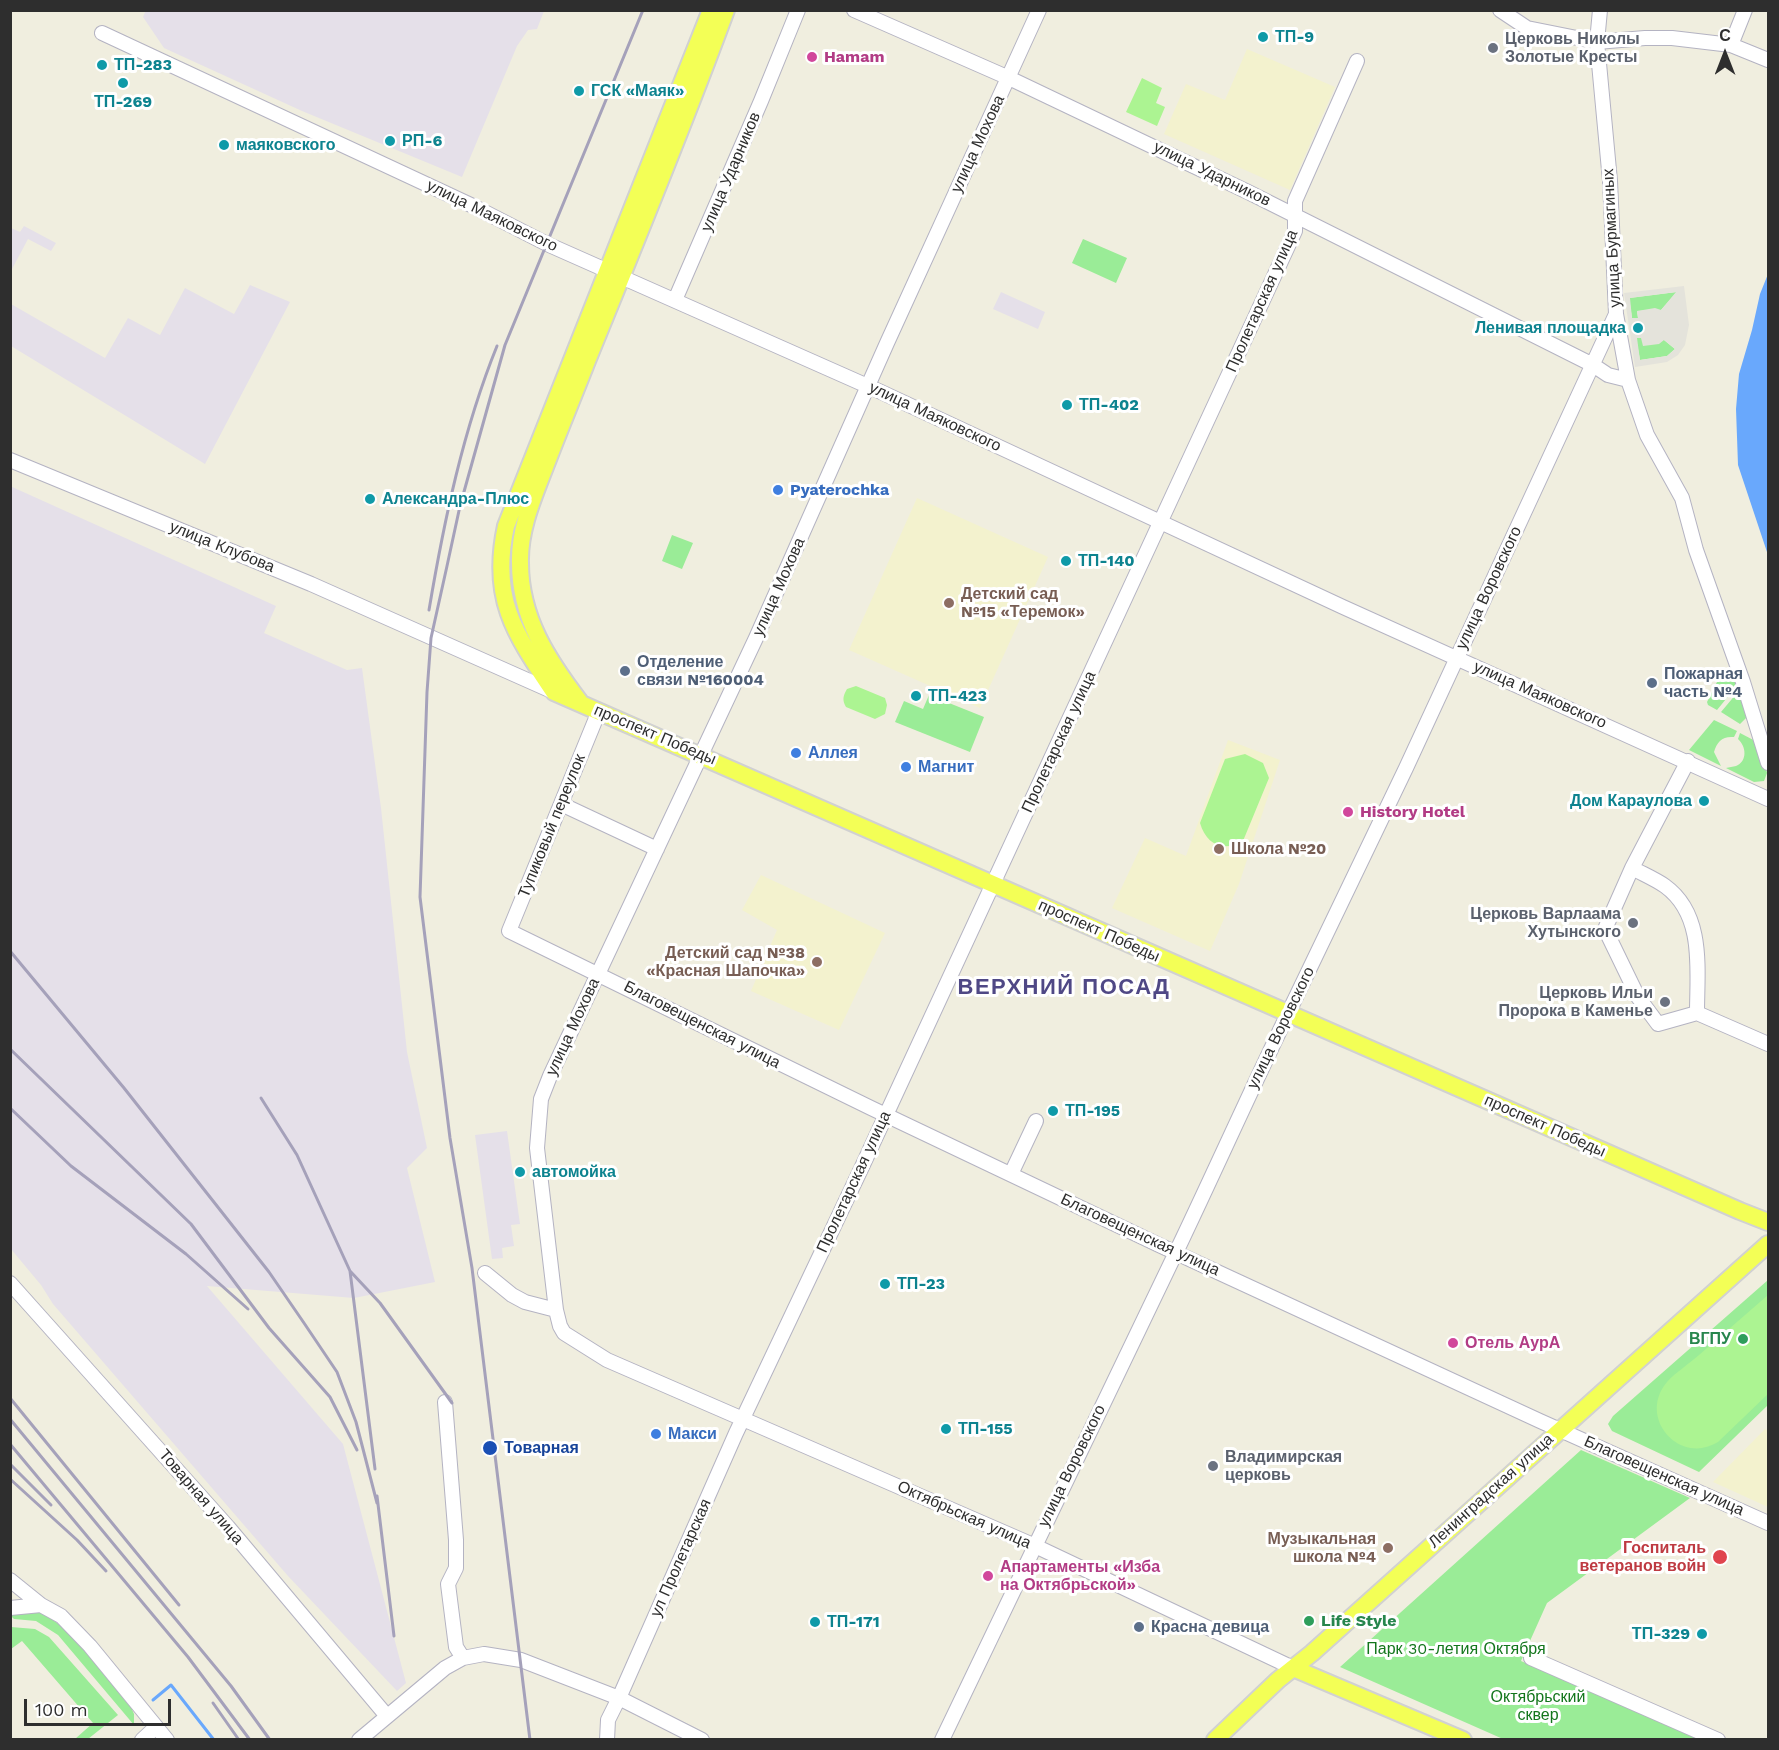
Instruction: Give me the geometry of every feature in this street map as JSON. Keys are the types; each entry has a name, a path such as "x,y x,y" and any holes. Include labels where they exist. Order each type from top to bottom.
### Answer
{"main road":[{"path":"581,704 540,644 530,621 520,583 520,549 532,498 711,10"},
{"path":"554,692 520,640 511,621 502,590 501,551 506,526 516,496 615,274 726,10"},
{"name":"проспект Победы","path":"554,692 1768,1222"},
{"name":"Ленинградская улица","path":"1215,1740 1768,1244"},
{"name":"Октябрьская улица","path":"1293,1668 1463,1740"}],"street":[{"name":"улица Ударников","path":"675,300 798,10"},
{"name":"улица Ударников","path":"854,10 1009,78 1296,215 1593,365 1608,375 1628,380"},
{"name":"улица Мохова","path":"556,1310 537,1148 541,1100 598,973 702,756 1039,10"},
{"path":"1500,10 1527,28 1596,42 1672,38 1731,45 1768,60"},
{"name":"улица Бурмагиных","path":"1600,10 1596,42 1610,181 1616,314 1628,380 1647,435 1682,498 1696,550 1743,682 1768,763"},
{"path":"1731,45 1745,10"},
{"name":"улица Маяковского","path":"102,33 473,206 547,244 868,386 1768,799"},
{"name":"Пролетарская улица","path":"743,1418 886,1115 1295,231 1295,201 1357,60"},
{"name":"улица Воровского","path":"942,1740 1457,658 1616,314"},
{"name":"улица Клубова","path":"10,460 311,584 431,638"},
{"name":"проспект Победы","path":"431,638 554,692"},
{"name":"Тупиковый переулок","path":"518,935 509,931 599,711"},
{"path":"1688,761 1632,868 1605,929 1638,997 1658,1024 1697,1013 1768,1044"},
{"path":"561,804 657,849"},
{"path":"1632,868 1671,891 1678,899 1694,932 1698,947 1697,1013"},
{"name":"Благовещенская улица","path":"518,935 672,1012 1175,1252 1768,1523"},
{"path":"1011,1174 1036,1120"},
{"path":"485,1273 512,1295 525,1302 556,1310"},
{"name":"Товарная улица","path":"10,1283 228,1527 386,1715"},
{"name":"Октябрьская улица","path":"556,1310 564,1333 607,1360 1033,1545 1293,1668"},
{"path":"445,1402 456,1540 456,1568 447,1584 456,1647 462,1658"},
{"name":"ул Пролетарская","path":"608,1740 608,1720 611,1712 620,1698 743,1418"},
{"path":"10,1580 41,1605 61,1616 90,1646 167,1740"},
{"path":"10,1608 41,1605"},
{"path":"359,1740 386,1715 445,1668 462,1658 484,1654 521,1660 620,1698 702,1740"},
{"path":"1531,1658 1718,1740"},
{"path":"142,1740 156,1727"}],"shaded area":[{"path":"146,10 544,11 537,29 528,30 517,46 462,177 302,111 164,48 143,17"},
{"path":"1247,49 1335,87 1290,190 1164,134 1186,84 1225,100"},
{"path":"24,226 56,243 51,251 28,239 11,271 11,228 20,232"},
{"path":"250,285 290,302 205,464 11,346 11,304 105,358 128,318 160,335 185,288 234,314"},
{"name":"Ленивая площадка","path":"1684,286 1689,325 1685,345 1678,355 1667,362 1635,367 1624,293","holes":["1676,292 1661,310 1655,308 1637,311 1638,318 1632,318 1630,298","1637,338 1641,338 1643,346 1659,344 1664,340 1675,349 1667,356 1640,360"]},
{"path":"1001,292 1045,312 1038,329 993,309"},
{"path":"10,486 276,606 264,633 347,670 362,668 381,808 407,1052 427,1148 407,1168 435,1282 354,1298 207,1286 343,1444 406,1683 397,1691 288,1576 53,1304 41,1285 11,1249"},
{"name":"Детский сад №15 «Теремок»","path":"917,498 1048,557 980,708 849,650"},
{"name":"Школа №20","path":"1228,740 1280,760 1239,884 1210,951 1112,908 1145,838 1186,856"},
{"name":"Детский сад №38 «Красная Шапочка»","path":"761,875 885,933 839,1030 751,991 777,930 742,910"},
{"path":"507,1131 520,1224 511,1225 514,1246 502,1248 503,1258 492,1259 475,1135"},
{"path":"1765,1429 1768,1431 1768,1507 1713,1482"}],"green space":[{"path":"1142,78 1162,88 1156,103 1165,107 1157,126 1126,112"},
{"path":"1083,239 1127,258 1116,283 1072,263"},
{"path":"1677,292 1661,310 1637,311 1638,318 1632,318 1629,298"},
{"path":"1636,338 1664,340 1675,349 1667,356 1640,360"},
{"path":"672,535 693,543 682,569 662,561"},
{"path":"1733,665 1740,682 1717,710 1707,702 1718,680"},
{"path":"856,686 885,698 887,705 885,714 875,719 846,707 844,696 846,691"},
{"path":"1742,687 1751,713 1740,724 1721,712"},
{"path":"929,695 984,717 970,752 895,722 904,701 923,709"},
{"path":"1714,720 1737,731 1734,737 1721,740 1715,748 1714,752 1721,766 1689,750"},
{"path":"1740,733 1761,744 1767,773 1764,781 1754,782 1726,768 1740,764 1744,757 1744,749 1738,739"},
{"path":"1245,754 1263,763 1269,778 1243,841 1236,845 1222,846 1206,836 1200,823 1225,759"},
{"name":"ВГПУ","path":"1768,1280 1768,1405 1699,1472 1612,1431 1608,1424 1613,1416"},
{"name":"ВГПУ","path":"1768,1295 1768,1394 1718,1442 1703,1448 1689,1448 1677,1443 1660,1423 1657,1410 1659,1396 1667,1382"},
{"name":"Парк 30-летия Октября","path":"1581,1450 1690,1498 1547,1603 1521,1661 1702,1739 1503,1739 1340,1667"},
{"path":"33,1611 43,1613 70,1632 131,1707 134,1714 134,1725 58,1635 36,1621 14,1619 11,1616"},
{"path":"11,1627 35,1629 49,1637 118,1715 88,1739 75,1739 93,1723 22,1641 11,1649"}],"water":[{"path":"1768,274 1768,555 1738,465 1736,409 1739,374 1760,294"}],"waterway":[{"path":"153,1700 171,1685 214,1740"}],"railway":[{"path":"530,1740 472,1268 450,1138 420,897 427,692 431,638 460,506 505,345 643,10"},
{"path":"429,610 441,543 464,443 497,346"},
{"path":"10,951 124,1088 269,1272 337,1372 356,1422 377,1503"},
{"path":"10,1049 191,1224 269,1328 330,1397 357,1450"},
{"path":"261,1098 297,1155 350,1271 380,1303 452,1403"},
{"path":"10,1108 71,1166 186,1254 248,1309"},
{"path":"350,1271 375,1469"},
{"path":"10,1398 179,1605"},
{"path":"10,1419 231,1686 270,1740"},
{"path":"10,1444 188,1657 250,1740"},
{"path":"10,1464 51,1505"},
{"path":"10,1479 77,1540 106,1571"},
{"path":"377,1496 394,1636"},
{"path":"213,1703 239,1740"}],"place":[{"name":"ТП-9","path":"1263,37"},
{"name":"Церковь Николы Золотые Кресты","path":"1493,48"},
{"name":"Hamam","path":"812,57"},
{"name":"ТП-283","path":"102,65"},
{"name":"ТП-269","path":"123,83"},
{"name":"ГСК «Маяк»","path":"579,91"},
{"name":"РП-6","path":"390,141"},
{"name":"маяковского","path":"224,145"},
{"name":"Ленивая площадка","path":"1638,328"},
{"name":"ТП-402","path":"1067,405"},
{"name":"Pyaterochka","path":"778,490"},
{"name":"Александра-Плюс","path":"370,499"},
{"name":"ТП-140","path":"1066,561"},
{"name":"Детский сад №15 «Теремок»","path":"949,603"},
{"name":"Отделение связи №160004","path":"625,671"},
{"name":"Пожарная часть №4","path":"1652,683"},
{"name":"ТП-423","path":"916,696"},
{"name":"Аллея","path":"796,753"},
{"name":"Магнит","path":"906,767"},
{"name":"Дом Караулова","path":"1704,801"},
{"name":"History Hotel","path":"1348,812"},
{"name":"Школа №20","path":"1219,849"},
{"name":"Церковь Варлаама Хутынского","path":"1633,923"},
{"name":"Детский сад №38 «Красная Шапочка»","path":"817,962"},
{"name":"Церковь Ильи Пророка в Каменье","path":"1665,1002"},
{"name":"ТП-195","path":"1053,1111"},
{"name":"автомойка","path":"520,1172"},
{"name":"ТП-23","path":"885,1284"},
{"name":"ВГПУ","path":"1743,1339"},
{"name":"Отель АурА","path":"1453,1343"},
{"name":"ТП-155","path":"946,1429"},
{"name":"Макси","path":"656,1434"},
{"name":"Товарная","path":"490,1448"},
{"name":"Владимирская церковь","path":"1213,1466"},
{"name":"Музыкальная школа №4","path":"1388,1548"},
{"name":"Госпиталь ветеранов войн","path":"1720,1557"},
{"name":"Апартаменты «Изба на Октябрьской»","path":"988,1576"},
{"name":"Life Style","path":"1309,1621"},
{"name":"ТП-171","path":"815,1622"},
{"name":"Красна девица","path":"1139,1627"},
{"name":"ТП-329","path":"1702,1634"}],"district":[{"name":"ВЕРХНИЙ ПОСАД","path":"1064,988"}],"park label":[{"name":"Октябрьский сквер","path":"1538,1706"}]}
